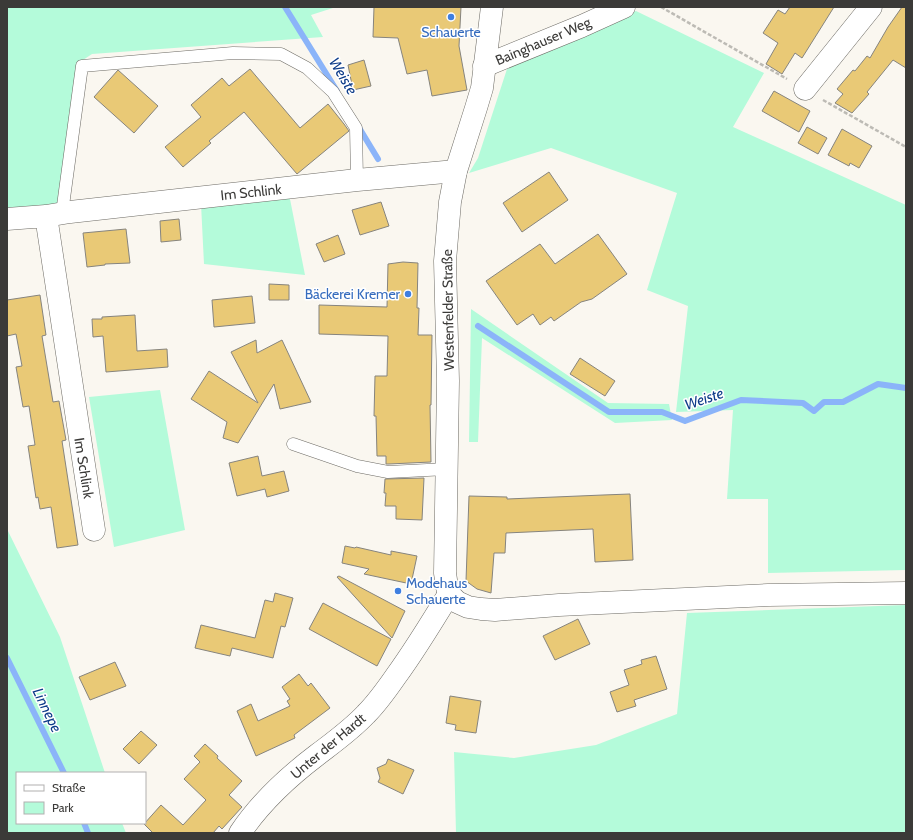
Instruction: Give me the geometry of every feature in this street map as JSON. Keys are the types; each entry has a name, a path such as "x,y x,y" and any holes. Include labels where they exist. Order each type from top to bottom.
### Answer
{"street":[{"name":"Westenfelder Straße","path":"449,594 445,573 448,381 445,261 450,202 456,171 482,88 492,7"},
{"name":"Bainghauser Weg","path":"484,66 624,7"},
{"path":"805,89 871,7"},
{"name":"Im Schlink","path":"7,219 357,180 456,171"},
{"name":"Im Schlink","path":"54,214 94,530"},
{"path":"449,594 457,602 468,607 495,610 768,595 906,592"},
{"name":"Unter der Hardt","path":"240,833 248,821 268,799 293,775 346,733 366,715 409,658 449,594"}],"lane":[{"path":"54,214 82,66 233,52 281,54 307,68 333,92 356,128 357,180"},
{"path":"294,444 357,466 388,472 447,469"}],"path":[{"path":"661,7 906,147"}],"green space":[{"path":"7,7 336,7 311,15 323,37 92,54 80,62 60,205 7,209"},
{"path":"636,11 764,73 733,127 906,205 906,570 768,573 768,499 727,499 733,410 676,412 688,306 647,290 677,193 551,148 469,173 478,158 507,69"},
{"path":"289,194 305,275 204,264 201,204"},
{"path":"471,309 608,403 669,404 672,420 615,423 482,338 478,442 469,442"},
{"path":"160,390 185,530 114,547 89,397"},
{"path":"7,529 60,637 105,772 16,772 16,824 122,824 126,833 7,833"},
{"path":"906,605 906,833 456,833 454,752 514,758 596,745 677,714 687,613"}],"building":[{"path":"374,7 461,7 459,46 467,90 432,96 427,70 407,74 398,38 373,37"},
{"path":"790,7 834,7 802,58 795,53 782,74 766,64 778,43 763,33 778,10 785,14"},
{"path":"902,7 906,7 906,68 893,60 867,92 869,94 852,113 835,103 843,94 837,89 853,70 855,71 867,56 870,58 888,27"},
{"path":"364,60 371,86 353,90 348,65"},
{"path":"250,69 300,128 328,104 349,131 297,174 244,112 209,141 211,143 183,167 165,147 201,117 191,105 222,78 229,86"},
{"path":"118,70 158,106 134,133 94,97"},
{"path":"774,91 810,111 799,132 762,111"},
{"path":"807,127 827,138 818,154 798,143"},
{"path":"842,129 872,146 859,168 850,163 849,166 828,155"},
{"path":"549,172 568,200 522,232 503,203"},
{"path":"381,202 389,226 360,235 352,210"},
{"path":"179,219 181,240 161,242 160,221"},
{"path":"126,229 130,263 105,264 87,267 83,233"},
{"path":"598,234 627,274 592,299 581,302 554,321 551,317 540,325 533,314 517,325 486,281 540,244 555,264"},
{"path":"338,235 345,254 324,262 316,244"},
{"path":"403,262 418,263 418,335 432,335 430,405 431,462 386,464 386,456 377,456 376,416 374,416 375,376 387,376 388,336 319,334 319,305 387,307 388,264"},
{"path":"269,284 289,285 289,300 269,300"},
{"path":"40,295 46,335 42,336 53,402 59,401 66,440 62,441 78,545 57,548 51,507 40,509 38,497 36,498 28,446 35,445 29,406 23,407 16,367 22,366 16,334 7,336 7,300"},
{"path":"252,296 255,323 214,327 212,300"},
{"path":"135,315 137,351 167,349 168,367 106,372 103,336 93,337 92,319"},
{"path":"256,340 257,353 282,340 311,402 280,409 274,384 238,443 223,438 227,422 191,399 209,371 258,403 231,352"},
{"path":"580,358 615,381 605,396 570,374"},
{"path":"258,456 262,476 284,471 289,491 267,497 265,489 237,496 229,463"},
{"path":"424,478 422,520 396,519 396,506 385,506 385,479"},
{"path":"630,494 633,560 595,562 593,529 506,533 505,553 494,553 491,593 477,589 466,581 469,496 507,497 507,499"},
{"path":"345,546 391,555 391,551 417,556 411,584 364,574 369,569 342,563"},
{"path":"339,576 405,611 392,638 337,577"},
{"path":"275,593 293,598 285,627 281,626 273,658 232,648 230,656 195,648 201,625 255,638 265,600 273,602"},
{"path":"323,603 391,639 377,666 309,629"},
{"path":"578,619 590,644 555,660 543,636"},
{"path":"656,656 667,689 634,700 636,706 617,712 610,692 629,685 624,670 642,664 641,660"},
{"path":"115,662 126,686 90,700 79,677"},
{"path":"299,674 308,686 311,683 330,708 294,735 295,738 256,756 237,711 251,704 258,721 290,706 287,701 290,699 282,687"},
{"path":"450,696 481,701 476,733 455,730 456,725 446,723"},
{"path":"141,731 157,745 139,764 123,749"},
{"path":"205,744 218,756 217,758 242,781 229,795 242,807 222,829 219,826 213,833 153,833 144,824 146,824 146,822 161,805 183,825 206,800 184,779 200,762 194,756"},
{"path":"388,759 414,770 403,794 378,782 380,778 377,768 386,764"}],"waterway":[{"name":"Weiste","path":"285,7 337,91"},
{"name":"Weiste","path":"358,126 378,159"},
{"name":"Weiste","path":"478,326 609,412 662,412 685,421 741,400 803,403 814,411 824,402 843,402 878,384 906,388"},
{"name":"Linnepe","path":"7,658 64,772"},
{"name":"Linnepe","path":"84,824 88,833"}],"place":[{"name":"Schauerte","path":"451,17"},
{"name":"Bäckerei Kremer","path":"408,294"},
{"name":"Modehaus Schauerte","path":"398,591"}]}
